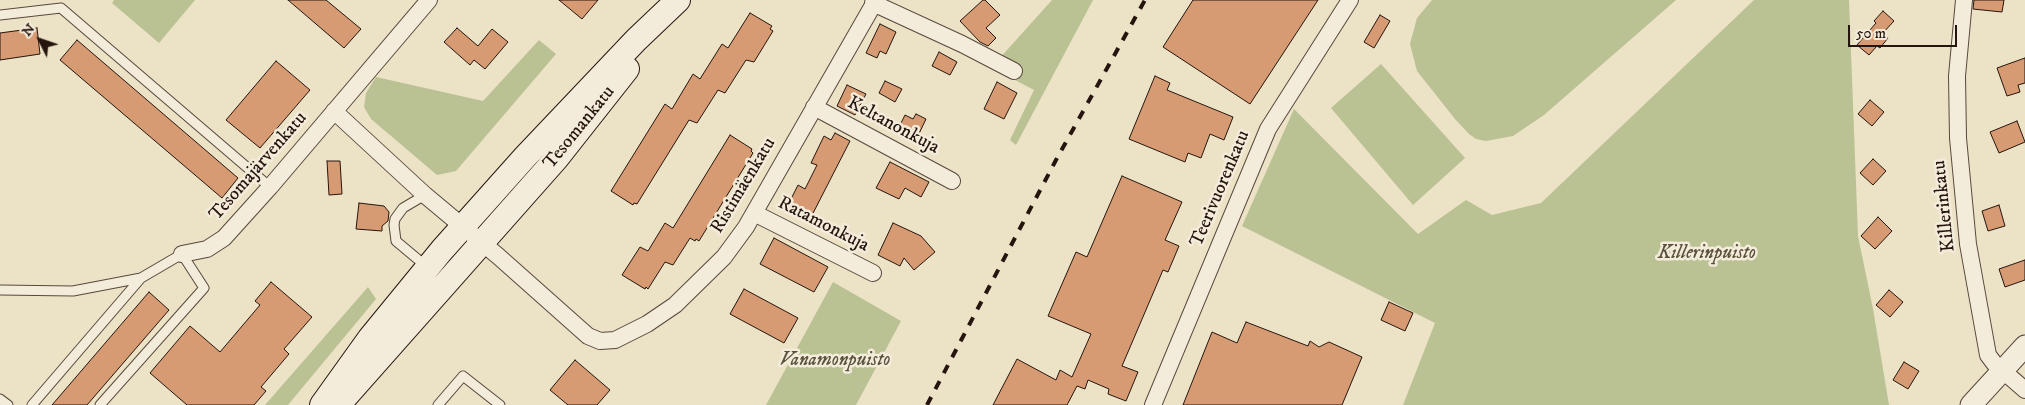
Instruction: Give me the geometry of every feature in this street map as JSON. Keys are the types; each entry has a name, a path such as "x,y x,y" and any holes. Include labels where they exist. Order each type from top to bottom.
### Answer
{"main road":[{"name":"Tesomankatu","path":"322,405 370,338 463,226 525,157 636,40 675,4"},
{"name":"Tesomankatu","path":"338,405 556,159 648,43 675,4"}],"street":[{"name":"Tesomajärvenkatu","path":"182,254 207,249 224,238 270,187 429,0"},
{"name":"Teerivuorenkatu","path":"1153,405 1268,129 1350,0"},
{"name":"Killerinkatu","path":"1964,0 1957,76 1958,138 1968,244 1988,355 2002,371 2025,390"},
{"path":"875,2 1014,71"},
{"name":"Ristimäenkatu","path":"482,244 588,336 600,340 615,340 647,324 676,305 724,257 746,227 875,2"},
{"name":"Keltanonkuja","path":"814,107 952,181"},
{"name":"Tesomajärvenkatu","path":"334,111 425,195 463,226"},
{"name":"Ratamonkuja","path":"754,213 873,273"},
{"path":"463,226 482,244"},
{"path":"1971,405 2025,346"}],"lane":[{"path":"0,15 61,8 270,187"},
{"path":"425,195 403,208 398,213 394,225 396,241 427,268"},
{"path":"32,405 141,278 182,254 204,288 100,405"},
{"path":"0,290 73,291 141,278"},
{"path":"438,405 464,376 500,405"},
{"path":"0,399 8,405"}],"green space":[{"path":"114,0 195,0 159,43 112,3"},
{"path":"1052,0 1093,0 1016,145 1010,140 1034,90 1015,80 1020,69 999,59"},
{"path":"1432,0 1676,0 1544,115 1513,136 1486,141 1476,139 1469,134 1417,71 1410,44 1417,18"},
{"name":"Killerinpuisto","path":"1754,0 1849,0 1858,236 1873,309 1889,405 1403,405 1435,323 1242,226 1294,109 1418,234 1466,200 1492,215 1541,203"},
{"path":"539,40 556,54 456,171 437,175 371,119 364,107 366,93 376,77 483,101"},
{"path":"1381,64 1465,158 1413,205 1331,108"},
{"name":"Vanamonpuisto","path":"833,282 901,321 856,405 766,405"},
{"path":"368,287 376,299 288,405 265,405"}],"building":[{"path":"288,0 326,0 361,29 344,48"},
{"path":"559,0 598,0 582,19"},
{"path":"983,0 1000,15 986,28 996,38 988,46 980,42 960,21"},
{"path":"1193,0 1318,0 1250,104 1163,47"},
{"path":"1974,0 2004,0 2002,12 1973,9"},
{"path":"1883,11 1894,21 1882,34 1888,38 1880,48 1877,46 1869,55 1857,45 1876,23 1874,21"},
{"path":"750,13 772,26 770,29 773,31 754,62 746,60 725,93 718,90 697,123 689,120 637,204 634,203 633,205 611,191 665,104 672,109 693,74 700,79 722,44 728,48"},
{"path":"1380,15 1390,21 1374,48 1364,42"},
{"path":"880,24 896,32 886,54 880,51 877,58 866,53"},
{"path":"37,28 40,54 0,60 0,33"},
{"path":"457,28 478,46 492,29 508,42 485,69 474,60 470,65 444,42"},
{"path":"77,40 238,178 222,198 60,60"},
{"path":"939,52 957,62 950,75 932,66"},
{"path":"2025,58 2025,83 2018,85 2020,92 2007,96 1997,68"},
{"path":"276,61 310,90 260,148 226,120"},
{"path":"1155,76 1170,83 1167,90 1233,117 1224,140 1210,134 1201,158 1188,153 1185,162 1129,139"},
{"path":"885,81 902,89 895,102 879,93"},
{"path":"997,82 1017,93 1004,119 984,109"},
{"path":"847,85 866,94 855,115 837,106"},
{"path":"1870,100 1884,112 1872,126 1858,114"},
{"path":"916,114 926,119 916,140 897,131 905,115 913,119"},
{"path":"2017,121 2025,142 1999,153 1990,132"},
{"path":"835,133 850,141 808,223 785,211 798,185 805,189 817,165 811,163 824,136 831,140"},
{"path":"730,135 752,149 753,153 699,241 690,238 673,265 665,262 648,289 622,275 640,247 648,251 665,223 673,228"},
{"path":"1873,159 1886,171 1873,185 1860,173"},
{"path":"327,161 340,161 342,194 329,195"},
{"path":"890,162 929,182 921,197 905,188 899,199 876,188"},
{"path":"1122,176 1182,202 1165,240 1179,246 1168,272 1163,270 1122,366 1138,372 1126,401 1108,394 1109,389 1088,380 1085,389 1077,386 1067,405 993,405 1017,359 1056,380 1060,370 1072,377 1091,334 1048,316 1076,252 1087,257"},
{"path":"359,203 384,206 389,212 388,221 382,226 382,231 356,229"},
{"path":"1999,205 2005,226 1988,231 1982,211"},
{"path":"1878,217 1892,231 1875,249 1861,236"},
{"path":"893,223 921,236 935,252 914,270 904,258 900,266 878,255"},
{"path":"774,238 828,267 814,292 760,264"},
{"path":"2025,260 2025,280 2005,287 1999,269"},
{"path":"271,282 312,317 284,349 289,354 261,387 266,391 254,405 187,405 150,373 190,326 220,352 260,305 255,301"},
{"path":"744,289 798,318 784,343 730,314"},
{"path":"1889,290 1903,302 1890,317 1876,305"},
{"path":"149,292 169,310 87,405 52,405"},
{"path":"1389,302 1413,313 1405,331 1381,320"},
{"path":"1246,322 1308,346 1310,341 1319,347 1329,342 1362,357 1342,405 1183,405 1212,332 1237,343"},
{"path":"575,360 610,390 597,405 568,405 550,390"},
{"path":"1904,362 1919,371 1908,389 1893,380"}],"railway":[{"path":"927,405 1056,160 1145,0"}]}
